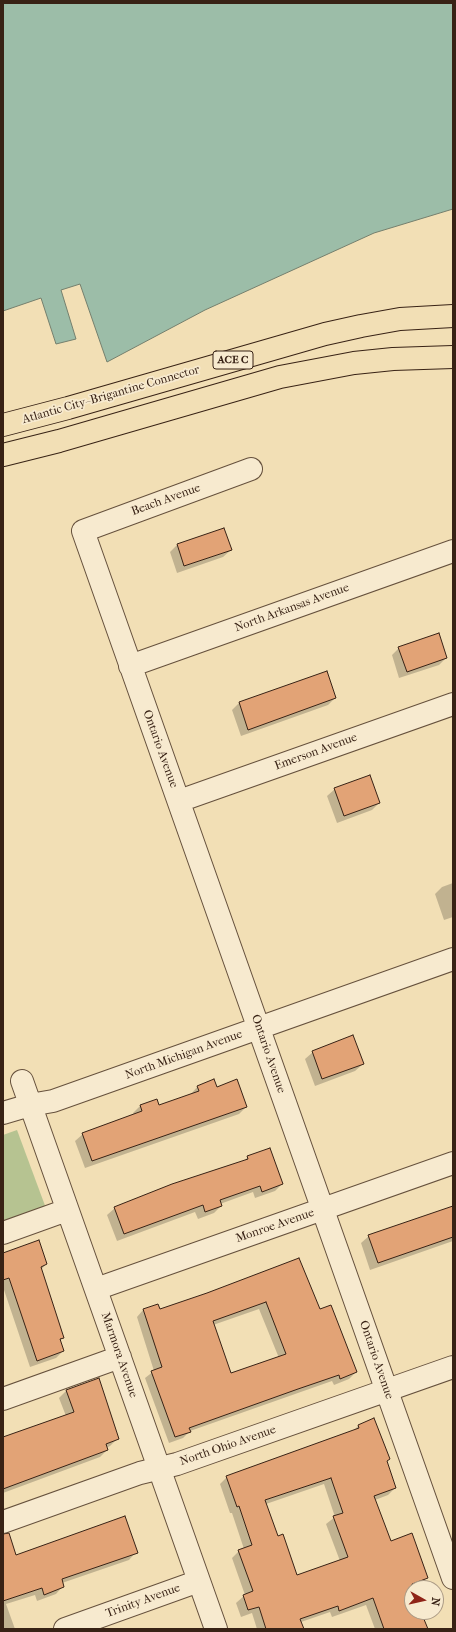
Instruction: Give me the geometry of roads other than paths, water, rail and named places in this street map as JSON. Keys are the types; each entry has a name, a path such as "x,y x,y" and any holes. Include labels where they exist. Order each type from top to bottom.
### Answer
{"highway":[{"name":"Atlantic City–Brigantine Connector","path":"3,425 75,407 325,334 400,319 453,316"},
{"name":"ACE C","path":"3,455 59,441 280,377 354,363 408,358 453,357"}],"street":[{"name":"Beach Avenue","path":"83,531 251,470"},
{"name":"Ontario Avenue","path":"83,531 453,1578"},
{"name":"North Arkansas Avenue","path":"130,666 453,551"},
{"name":"Emerson Avenue","path":"178,801 453,704"},
{"name":"North Michigan Avenue","path":"3,1113 30,1105 53,1102 453,959"},
{"name":"Marmora Avenue","path":"22,1081 216,1629"},
{"name":"Monroe Avenue","path":"96,1289 453,1163"},
{"path":"3,1233 67,1210"},
{"path":"3,1399 120,1357"},
{"name":"North Ohio Avenue","path":"3,1522 140,1473 176,1464 453,1366"},
{"name":"Trinity Avenue","path":"65,1629 199,1581"}]}
